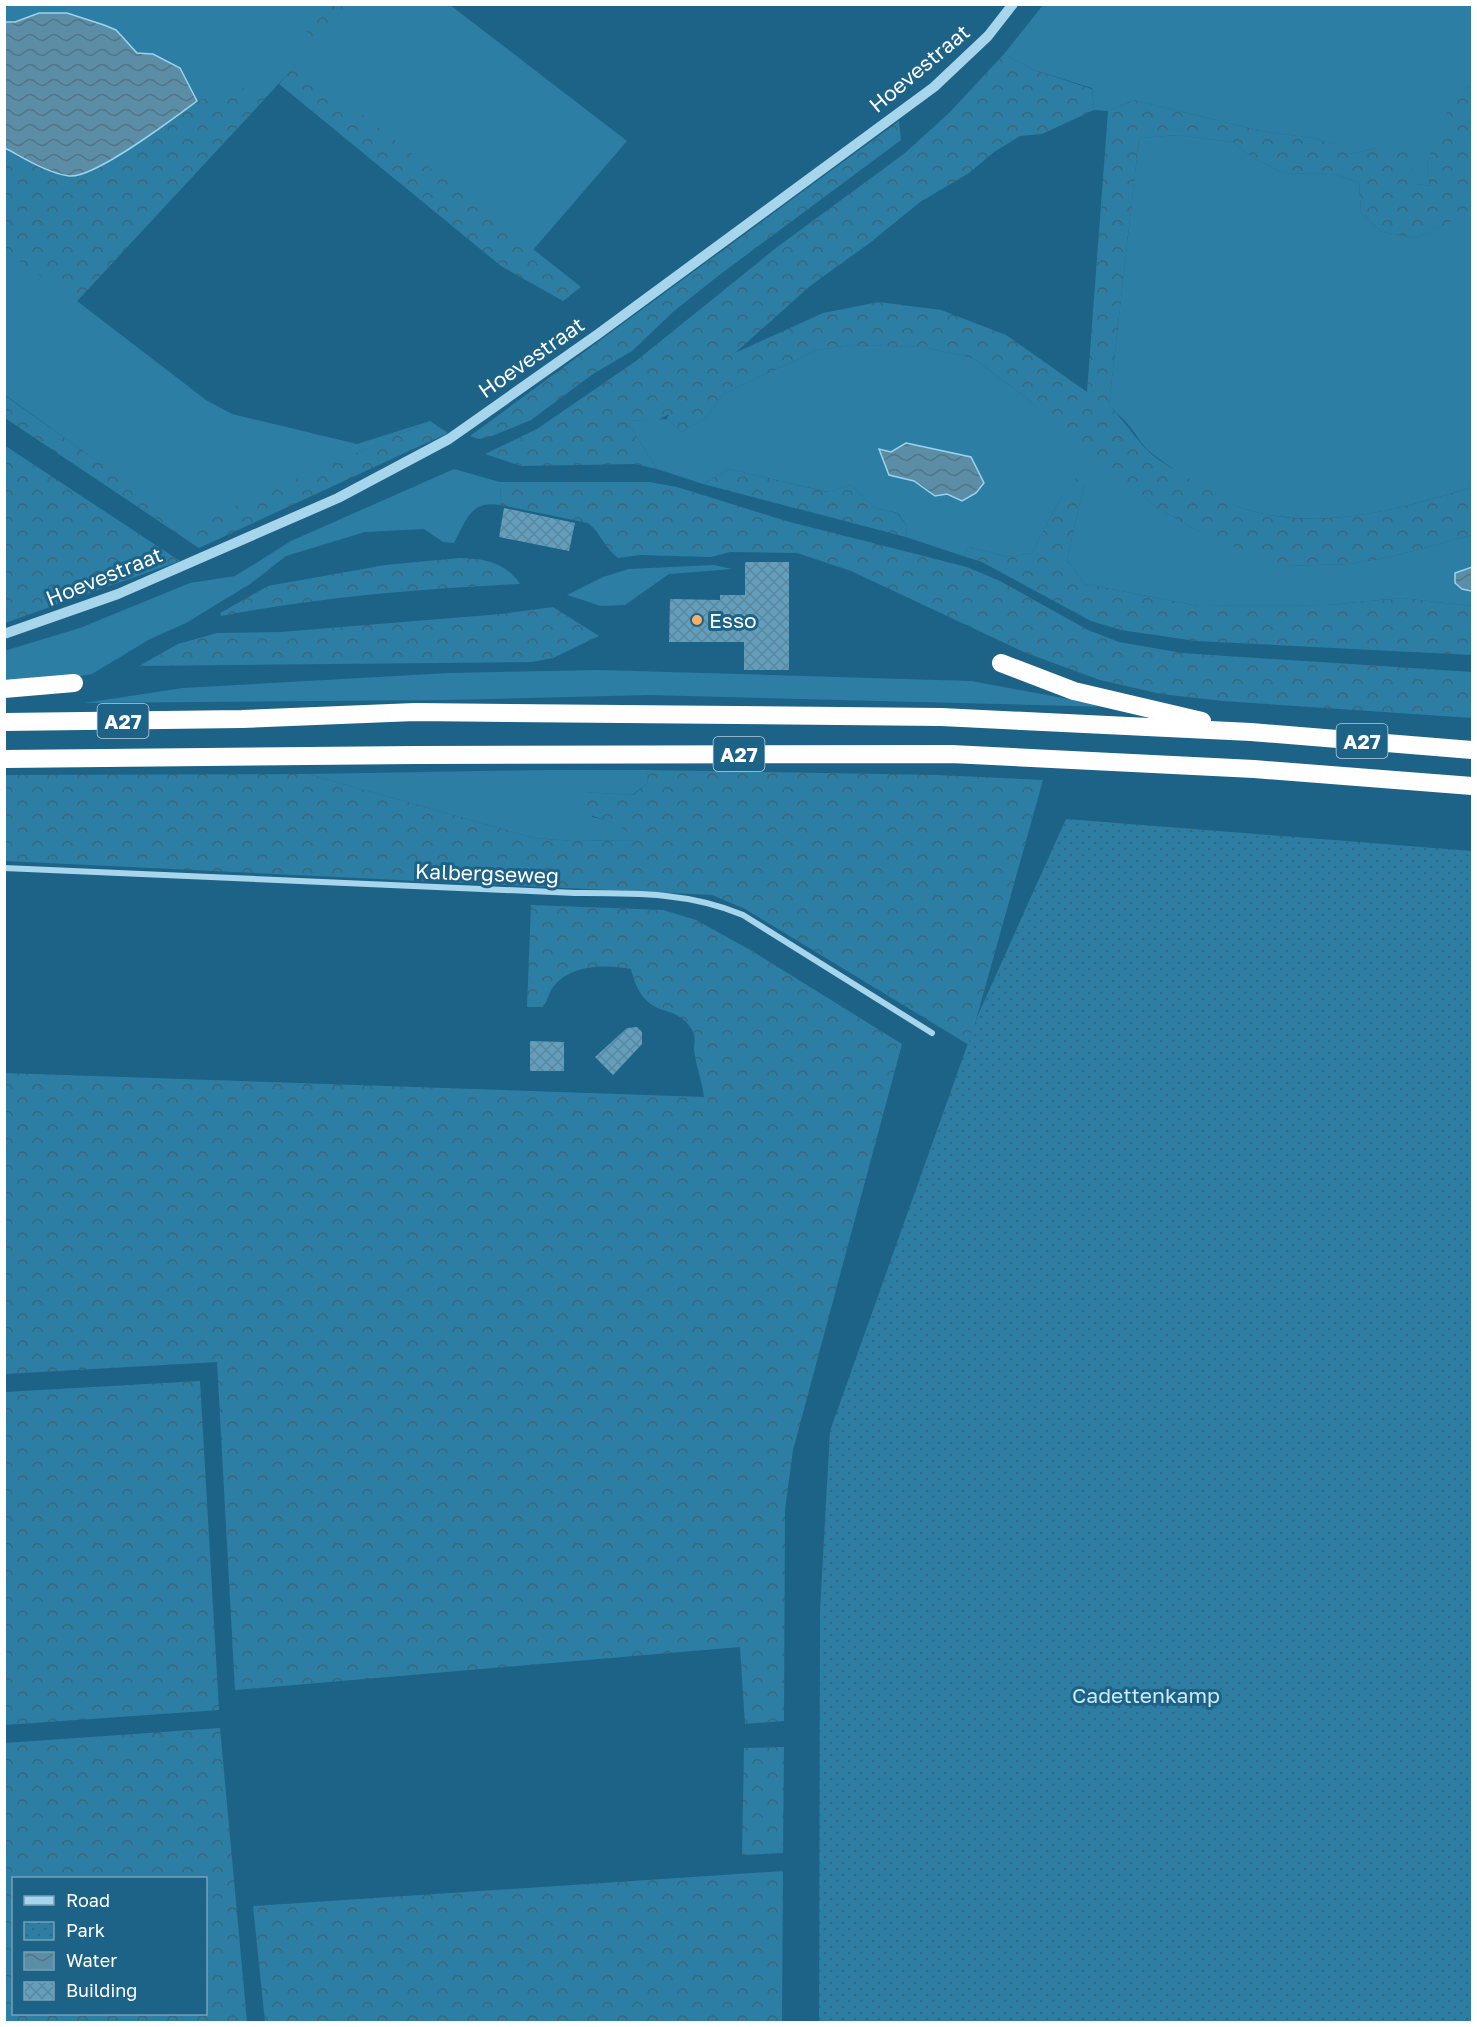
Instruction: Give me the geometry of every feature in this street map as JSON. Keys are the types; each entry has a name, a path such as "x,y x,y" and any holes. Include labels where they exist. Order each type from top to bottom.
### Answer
{"highway":[{"name":"A27","path":"1001,663 1074,691 1251,732"},
{"name":"A27","path":"4,689 74,683"},
{"name":"A27","path":"4,722 242,719 416,712 941,717 1251,732 1473,750"},
{"name":"A27","path":"4,759 415,755 951,754 1254,769 1473,786"}],"street":[{"name":"Hoevestraat","path":"4,634 118,594 338,498 448,439 598,334 934,87 988,36 1013,4"},
{"name":"Kalbergseweg","path":"4,868 669,895 720,905 743,915 932,1033"}],"green space":[{"path":"5,5 450,5 627,141 533,250 297,64 77,301 206,400 232,414 357,444 430,421 189,527 5,395"},
{"path":"315,5 345,5 298,64 581,287 563,301 501,266 279,84 297,64"},
{"path":"1043,5 1472,5 1472,86 1463,89 1427,162 1430,186 1416,184 1377,148 1350,154 1338,146 1314,138 1266,132 1133,100 1108,111 1094,110 1092,88 1034,70 1004,54"},
{"path":"1004,54 1034,70 1092,89 1094,110 1042,134 1020,136 994,152 969,173 920,202 871,242 810,286 735,353 823,313 879,302 941,310 1006,335 1087,392 1108,111 1133,100 1266,132 1314,138 1339,146 1350,154 1377,148 1408,149 1416,184 1430,186 1427,162 1442,120 1463,89 1472,86 1472,203 1465,215 1416,238 1382,232 1361,213 1359,183 1334,174 1283,173 1252,157 1233,142 1177,135 1139,138 1109,405 1144,447 1156,457 1236,506 1265,514 1294,518 1355,516 1415,504 1472,487 1472,535 1390,557 1349,564 1282,566 1261,560 1194,529 1155,506 1105,467 1087,458 1028,399 973,358 922,347 850,345 817,350 725,393 705,418 681,432 667,419 669,414 658,420 627,421 657,469 635,464 521,466 485,454 537,429 636,361 776,248 905,153 949,113"},
{"path":"236,87 269,94 77,301 5,251 4,148 71,177 111,160 197,101"},
{"path":"899,121 901,140 718,276 674,311 632,351 593,374 531,420 492,436 479,439 470,436"},
{"path":"1177,135 1233,142 1252,157 1283,173 1334,174 1359,183 1361,213 1382,232 1416,238 1464,215 1472,203 1472,487 1415,504 1355,516 1295,518 1265,514 1226,502 1156,457 1109,405 1139,138"},
{"path":"850,345 922,347 973,358 1028,399 1087,457 1105,466 1155,506 1194,529 1283,566 1349,564 1390,557 1472,535 1472,606 1401,598 1328,605 1198,606 1085,584 1067,560 1084,485 1061,497 1032,553 1009,557 969,547 963,556 906,537 907,526 898,513 875,508 851,485 828,492 729,469 703,484 657,469 627,421 667,419 681,432 705,418 725,393 817,350","holes":["879,450 891,452 934,496 914,481 889,475"]},
{"path":"4,395 189,526 430,421 448,433 199,548 5,418"},
{"path":"4,445 180,561 5,623"},
{"path":"454,469 500,482 501,505 482,505 476,508 466,519 454,543 443,542 424,529 365,532 286,556 250,584 186,623 150,639 92,674 62,679 5,682 4,651 80,628 190,583 235,576 291,541"},
{"path":"729,469 827,492 851,485 875,508 897,513 907,526 906,537 703,484"},
{"path":"1076,478 1084,485 1067,560 1085,584 1198,606 1328,605 1401,598 1472,606 1472,655 1196,641 1121,630 1091,621 982,562 963,556 969,547 1009,557 1032,553 1061,497"},
{"path":"500,482 649,482 677,487 786,521 967,567 1000,581 1088,630 1119,642 1182,653 1472,672 1472,718 1223,701 1161,694 1100,680 1026,653 851,571 797,553 730,552 711,557 640,555 618,558 588,523 501,505"},
{"path":"460,558 494,563 508,571 520,584 370,595 221,616 220,613 268,586 385,565"},
{"path":"714,565 732,569 669,574 625,605 601,606 567,595 603,577 629,569"},
{"path":"553,607 599,636 553,658 532,662 139,666 178,644 217,633 281,632 501,614"},
{"path":"600,670 971,681 1111,707 649,695 448,700 84,703 183,688 449,673"},
{"path":"646,770 648,783 632,795 585,792 592,817 617,825 638,840 573,841 534,838 308,774"},
{"path":"646,770 937,775 1043,780 969,1045 745,909 712,895 5,861 5,775 308,774 534,838 573,841 637,840 616,825 577,809 573,800 585,792 633,795 648,783"},
{"name":"Cadettenkamp","path":"1066,819 1472,851 1472,2022 819,2022 820,1611 830,1431 978,1015"},
{"path":"531,905 663,910 696,920 752,951 902,1044 793,1450 785,1509 784,1721 745,1724 740,1647 235,1690 217,1362 5,1374 5,1073 704,1097 695,1056 693,1032 678,1016 652,1005 644,998 637,987 631,969 598,967 576,971 558,981 543,1007 527,1007"},
{"path":"200,1381 219,1710 5,1725 5,1392"},
{"path":"220,1728 247,2022 5,2022 5,1743"},
{"path":"784,1747 783,1853 742,1855 744,1748"},
{"path":"783,1871 782,2022 265,2022 253,1906"}],"water":[{"path":"39,13 67,13 116,30 137,53 153,54 180,68 197,101 134,146 81,174 69,176 52,172 5,148 5,22 15,22"},
{"path":"906,443 971,457 984,483 976,493 962,501 947,494 935,496 914,481 889,475 879,449 891,452"},
{"path":"1472,567 1472,591 1462,589 1455,583 1455,573"}],"building":[{"path":"504,508 575,523 569,551 499,537"},
{"path":"745,562 789,562 789,670 744,670 744,642 669,642 670,599 720,600 720,595 745,595"},
{"path":"637,1027 642,1032 642,1044 613,1075 595,1057 627,1028"},
{"path":"530,1041 564,1042 564,1071 530,1071"}],"place":[{"name":"Esso","path":"697,620"}]}
